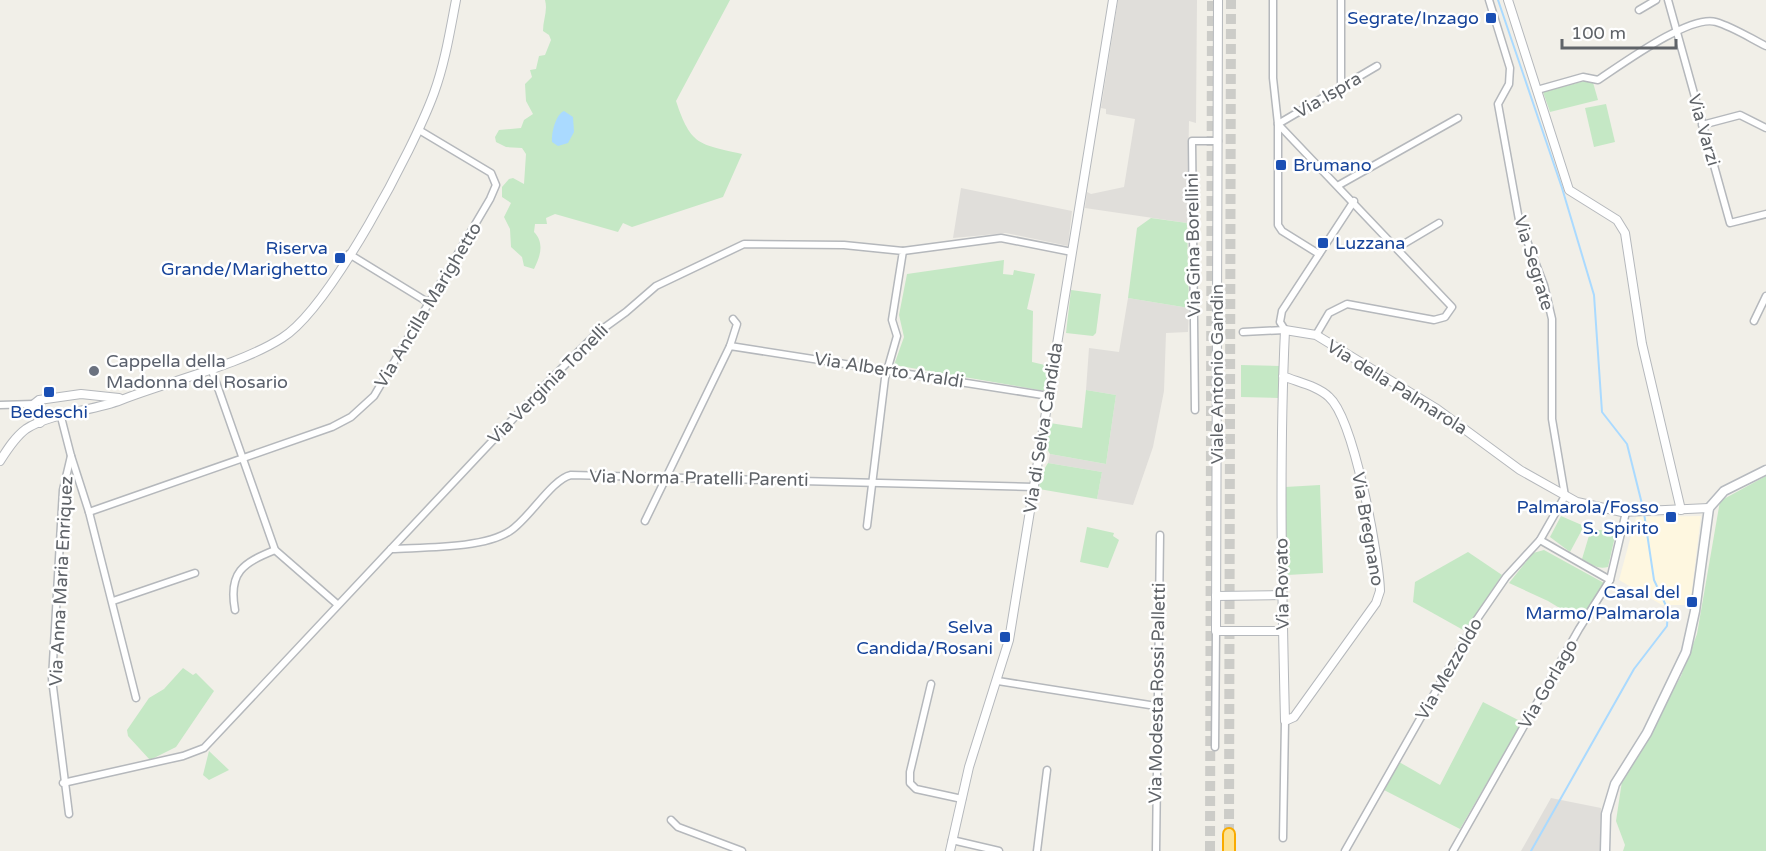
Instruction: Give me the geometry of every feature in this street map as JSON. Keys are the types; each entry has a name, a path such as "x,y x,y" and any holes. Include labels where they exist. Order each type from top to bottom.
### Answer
{"highway":[{"path":"1229,834 1229,851"}],"main road":[{"path":"1605,851 1606,814 1615,784 1647,733 1686,652 1695,611 1709,508 1722,492 1766,470"}],"street":[{"path":"0,461 24,430 211,368 266,347 288,334 310,311 349,254 419,130 439,79 456,0"},
{"name":"Via di Selva Candida","path":"950,851 975,747 998,681 1009,640 1113,0"},
{"name":"Viale Antonio Gandin","path":"1215,747 1218,0"},
{"path":"1273,0 1273,78 1278,124 1279,227 1319,254"},
{"path":"1341,0 1341,85"},
{"name":"Via Segrate","path":"1489,0 1510,68 1509,84 1498,104 1519,220 1544,285 1552,319 1552,419 1565,496"},
{"path":"1508,0 1570,191 1617,220 1624,229 1642,344 1681,510"},
{"path":"1639,10 1656,0"},
{"name":"Via Varzi","path":"1668,0 1730,223 1766,214"},
{"path":"1537,90 1582,77 1598,80 1676,30 1714,21 1766,46"},
{"name":"Via Ispra","path":"1278,124 1341,85 1377,66"},
{"path":"1702,125 1740,115 1766,128"},
{"path":"1339,185 1458,118"},
{"name":"Via della Palmarola","path":"1278,124 1339,185 1450,303 1452,308 1446,315 1431,320 1347,304 1329,313 1316,335 1428,403 1510,464 1565,496 1590,506 1626,512 1709,508"},
{"name":"Via Ancilla Marighetto","path":"89,512 332,427 355,414 382,385 490,199 496,181 491,173 419,130"},
{"name":"Via Gina Borellini","path":"1195,410 1192,141 1218,141"},
{"path":"1286,330 1280,323 1281,313 1354,201"},
{"path":"1397,248 1439,223"},
{"name":"Via Verginia Tonelli","path":"63,783 201,750 337,604 597,333 668,278 744,244 844,245 903,251 1008,238 1072,252"},
{"path":"867,526 887,369 897,336 892,320 903,251"},
{"path":"349,254 429,303"},
{"path":"1754,321 1766,296"},
{"path":"645,521 730,346 737,324 733,319"},
{"path":"1243,332 1286,330 1316,335"},
{"name":"Via Rovato","path":"1283,838 1285,721 1280,485 1286,330"},
{"name":"Via Alberto Araldi","path":"730,346 1049,396"},
{"path":"211,368 275,550 337,604"},
{"name":"Via Bregnano","path":"1283,376 1329,397 1348,429 1359,470 1380,591 1376,603 1294,717 1285,721"},
{"path":"0,405 34,404 46,398 85,394 112,398 129,396"},
{"path":"85,394 89,398 89,409"},
{"path":"34,404 40,423"},
{"path":"61,417 70,456 89,512 113,601 136,698"},
{"name":"Via Anna Maria Enriquez","path":"69,814 63,783 52,679 63,490 70,456"},
{"name":"Via Norma Pratelli Parenti","path":"390,549 494,539 512,530 531,513 558,482 568,476 1034,487"},
{"name":"Via Mezzoldo","path":"1345,851 1475,622 1506,577 1540,540 1565,496"},
{"name":"Via Gorlago","path":"1454,851 1579,629 1610,580 1626,512"},
{"name":"Via Modesta Rossi Palletti","path":"1156,851 1156,706 1160,536"},
{"path":"1540,540 1610,580"},
{"path":"235,610 233,590 239,570 250,561 275,550"},
{"path":"113,601 195,573"},
{"path":"1216,596 1283,595"},
{"path":"1216,631 1283,631"},
{"path":"998,681 1156,706"},
{"path":"931,684 910,772 910,783 916,789 962,799"},
{"path":"1037,851 1047,770"},
{"path":"671,820 678,827 742,851"},
{"path":"952,840 999,851"}],"shaded area":[{"path":"1118,0 1197,0 1196,123 1189,121 1187,223 1085,208 1087,192 1091,194 1124,187 1135,119 1106,114 1106,109 1101,108"},
{"path":"961,188 1072,211 1068,246 1006,233 953,238"},
{"path":"1128,298 1189,308 1188,332 1166,333 1164,391 1153,447 1133,505 1097,499 1102,472 1048,463 1050,454 1106,464 1116,395 1086,390 1089,348 1119,352"},
{"path":"1701,516 1690,605 1662,605 1619,580 1636,517"},
{"path":"1551,798 1601,808 1600,851 1521,851"}],"green space":[{"path":"545,0 730,0 676,101 687,127 698,141 742,154 723,197 632,227 623,223 618,232 555,214 546,218 547,224 535,224 534,232 539,241 540,250 534,269 524,266 522,257 511,247 510,229 504,217 511,203 502,197 502,187 509,179 513,178 524,184 526,154 522,148 506,147 496,142 495,137 499,130 521,128 524,120 533,114 526,101 525,84 532,77 530,70 536,69 539,56 545,55 551,40 549,35 543,31"},
{"path":"1592,79 1598,100 1550,112 1543,92"},
{"path":"1606,104 1615,142 1594,147 1585,108"},
{"path":"1151,218 1187,223 1189,308 1128,298 1137,228"},
{"path":"1004,260 1003,274 1013,275 1014,270 1035,274 1027,309 1033,311 1032,362 1049,366 1045,391 894,365 904,337 899,315 907,274"},
{"path":"1071,290 1101,294 1096,333 1093,336 1066,333"},
{"path":"1241,365 1280,366 1279,398 1241,397"},
{"path":"1086,390 1116,395 1106,464 1050,454 1046,447 1050,423 1082,428"},
{"path":"1048,463 1102,472 1097,499 1039,489 1040,476"},
{"path":"1766,476 1766,851 1623,851 1625,845 1616,821 1622,781 1681,676 1697,634 1720,501"},
{"path":"1320,485 1323,573 1287,575 1285,487"},
{"path":"1561,516 1584,526 1570,552 1550,537"},
{"path":"1087,527 1114,533 1113,536 1119,540 1108,568 1080,562"},
{"path":"1591,529 1616,532 1608,567 1598,567 1582,559"},
{"path":"1544,550 1604,583 1581,621 1548,601 1509,583 1533,553"},
{"path":"1468,552 1502,575 1465,631 1413,602 1415,582"},
{"path":"183,668 193,675 196,673 214,691 176,747 150,760 128,736 127,730 149,698 164,689"},
{"path":"1483,702 1522,722 1460,829 1384,790 1399,762 1440,785"},
{"path":"209,751 229,770 209,780 203,775"}],"water":[{"path":"564,111 573,117 574,132 568,143 558,146 552,142 552,134 556,120"}],"waterway":[{"path":"1498,0 1562,188 1594,295 1602,412 1627,444 1643,508"},
{"path":"1531,851 1634,669 1667,626 1668,610 1654,580 1644,513"}],"tunnel":[{"path":"1210,851 1212,0"},
{"path":"1229,834 1231,0"}],"place":[{"name":"Segrate/Inzago","path":"1491,18"},
{"name":"Brumano","path":"1281,165"},
{"name":"Luzzana","path":"1323,243"},
{"name":"Riserva Grande/Marighetto","path":"340,258"},
{"name":"Cappella della Madonna del Rosario","path":"94,371"},
{"name":"Bedeschi","path":"49,392"},
{"name":"Palmarola/Fosso S. Spirito","path":"1671,517"},
{"name":"Casal del Marmo/Palmarola","path":"1692,602"},
{"name":"Selva Candida/Rosani","path":"1005,637"}]}
